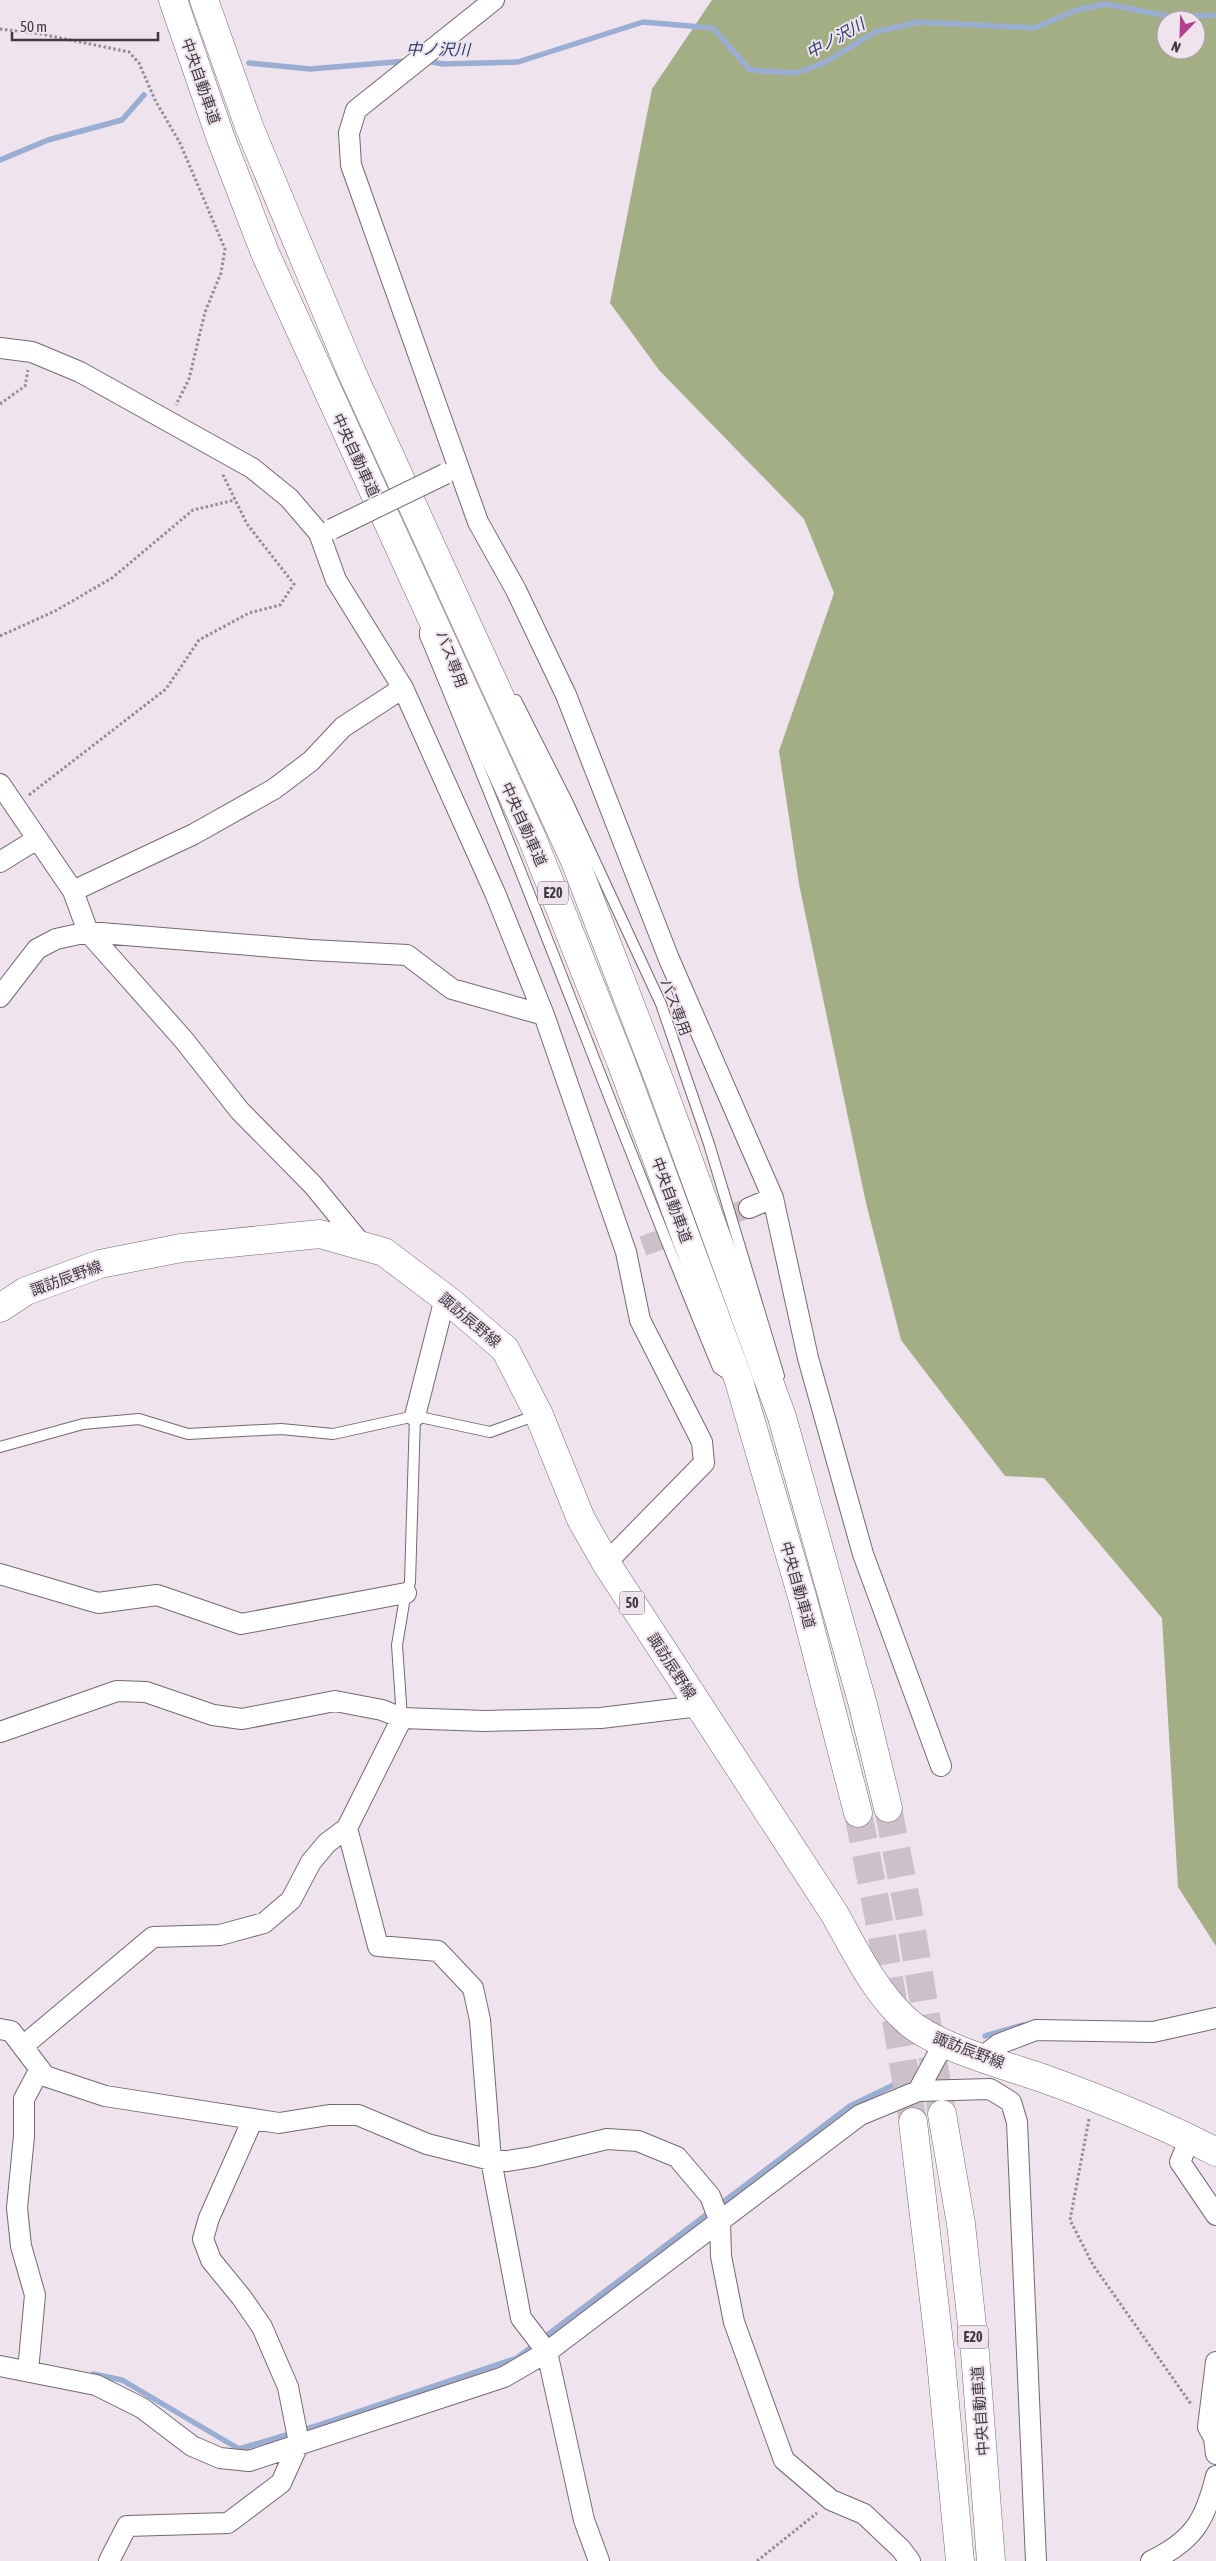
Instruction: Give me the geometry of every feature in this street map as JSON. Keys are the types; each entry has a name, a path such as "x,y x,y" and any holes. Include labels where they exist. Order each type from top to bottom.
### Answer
{"main road":[{"name":"中央自動車道","path":"173,0 221,138 265,253 532,838 621,1062 740,1381 803,1600 858,1814"},
{"name":"中央自動車道","path":"204,0 250,129 344,355 575,861 663,1091 782,1417 863,1705 888,1808"},
{"name":"諏訪辰野線","path":"0,1308 26,1291 100,1264 181,1248 320,1234 384,1252 445,1298 505,1350 539,1414 581,1519 606,1563 886,1998 906,2020 944,2043 1093,2096 1190,2138 1216,2152"},
{"name":"中央自動車道","path":"942,2114 961,2224 974,2344 991,2561"},
{"name":"E20","path":"913,2122 940,2351 960,2561"}],"street":[{"path":"494,0 356,110 349,133 351,166 451,471 516,590 566,695 669,959 773,1198 808,1358 863,1554 941,1766"},
{"path":"0,348 32,352 80,372 252,468 326,531 336,580 403,688 495,893 635,1249 640,1320 702,1442 704,1463 606,1563"},
{"path":"326,531 451,471"},
{"path":"74,891 194,834 274,789 311,761 343,727 403,688"},
{"path":"0,784 74,891 88,932 183,1039 240,1111 313,1185 363,1246"},
{"path":"0,862 37,839"},
{"path":"0,997 38,949 56,939 88,932 311,950 407,955 452,990 544,1015"},
{"path":"749,1208 773,1198"},
{"path":"415,1416 445,1298"},
{"path":"0,1574 98,1603 157,1595 241,1624 406,1594"},
{"path":"0,1732 117,1691 146,1692 213,1715 242,1718 335,1701 382,1710 402,1718 484,1721 601,1718 699,1706"},
{"path":"22,2046 153,1937 220,1935 264,1923 291,1900 312,1862 327,1843 347,1828 402,1718"},
{"path":"347,1828 378,1946 438,1951 473,1988 480,2020 491,2160 521,2318 547,2352 584,2520 599,2561"},
{"path":"982,2056 999,2044 1036,2030 1153,2032 1216,2018"},
{"path":"0,2029 11,2030 45,2076 105,2096 279,2123 330,2115 358,2115 427,2144 491,2160 508,2161 532,2157 607,2139 638,2141 677,2157 710,2196 720,2222 721,2256 734,2322 784,2460 831,2500 864,2514 901,2549 910,2561"},
{"path":"918,2091 944,2043"},
{"path":"28,2371 35,2295 22,2246 17,2208 24,2136 24,2098 40,2069"},
{"path":"0,2366 96,2385 142,2408 192,2446 220,2458 248,2461 504,2377 547,2352 860,2115 918,2091 990,2089 1011,2102 1017,2122 1036,2561"},
{"path":"108,2561 127,2526 228,2524 281,2483 299,2443 288,2387 262,2327 242,2298 211,2260 203,2238 209,2218 253,2119"},
{"path":"1190,2138 1180,2162 1216,2215"},
{"path":"1216,2362 1208,2427 1214,2438 1216,2454"},
{"path":"1151,2561 1175,2549 1200,2524 1216,2476"}],"lane":[{"name":"バス専用","path":"472,637 493,654"},
{"name":"バス専用","path":"510,689 568,803 661,1004 709,1144 779,1369 782,1417"},
{"path":"0,1446 84,1424 139,1419 188,1434 281,1429 333,1434 415,1416 490,1432 539,1414"},
{"path":"402,1718 397,1645 410,1582 415,1416"}],"path":[{"path":"0,29 42,34 129,52 140,63 155,100 180,143 203,192 225,249 221,273 206,312 189,379 168,422"},
{"path":"0,404 24,386 32,352"},
{"path":"15,806 166,689 199,640 249,613 280,605 294,584 247,524 219,468 222,452"},
{"path":"0,636 55,611 112,578 193,510 235,500"},
{"path":"1093,2096 1070,2220 1093,2266 1208,2427"},
{"path":"757,2561 799,2530 831,2500"}],"green space":[{"path":"712,0 1216,0 1216,1946 1178,1887 1162,1618 1044,1478 1005,1476 901,1340 866,1203 799,884 779,751 834,593 804,519 659,370 610,303 652,89"}],"waterway":[{"name":"中ノ沢川","path":"426,61 443,64 518,62 643,22 713,28 750,70 796,73 824,63 875,32 919,22 1034,28 1077,10 1105,4 1173,17 1216,15"},
{"name":"中ノ沢川","path":"249,63 310,69 407,61"},
{"name":"中ノ沢川","path":"0,160 48,140 122,120 144,95"},
{"path":"985,2036 1023,2025"},
{"path":"93,2374 122,2380 239,2449 316,2426 517,2358 850,2106 906,2079"}],"tunnel":[{"path":"643,1246 749,1208"},
{"path":"888,1808 911,1925 942,2114"},
{"path":"858,1813 881,1930 913,2122"}]}
